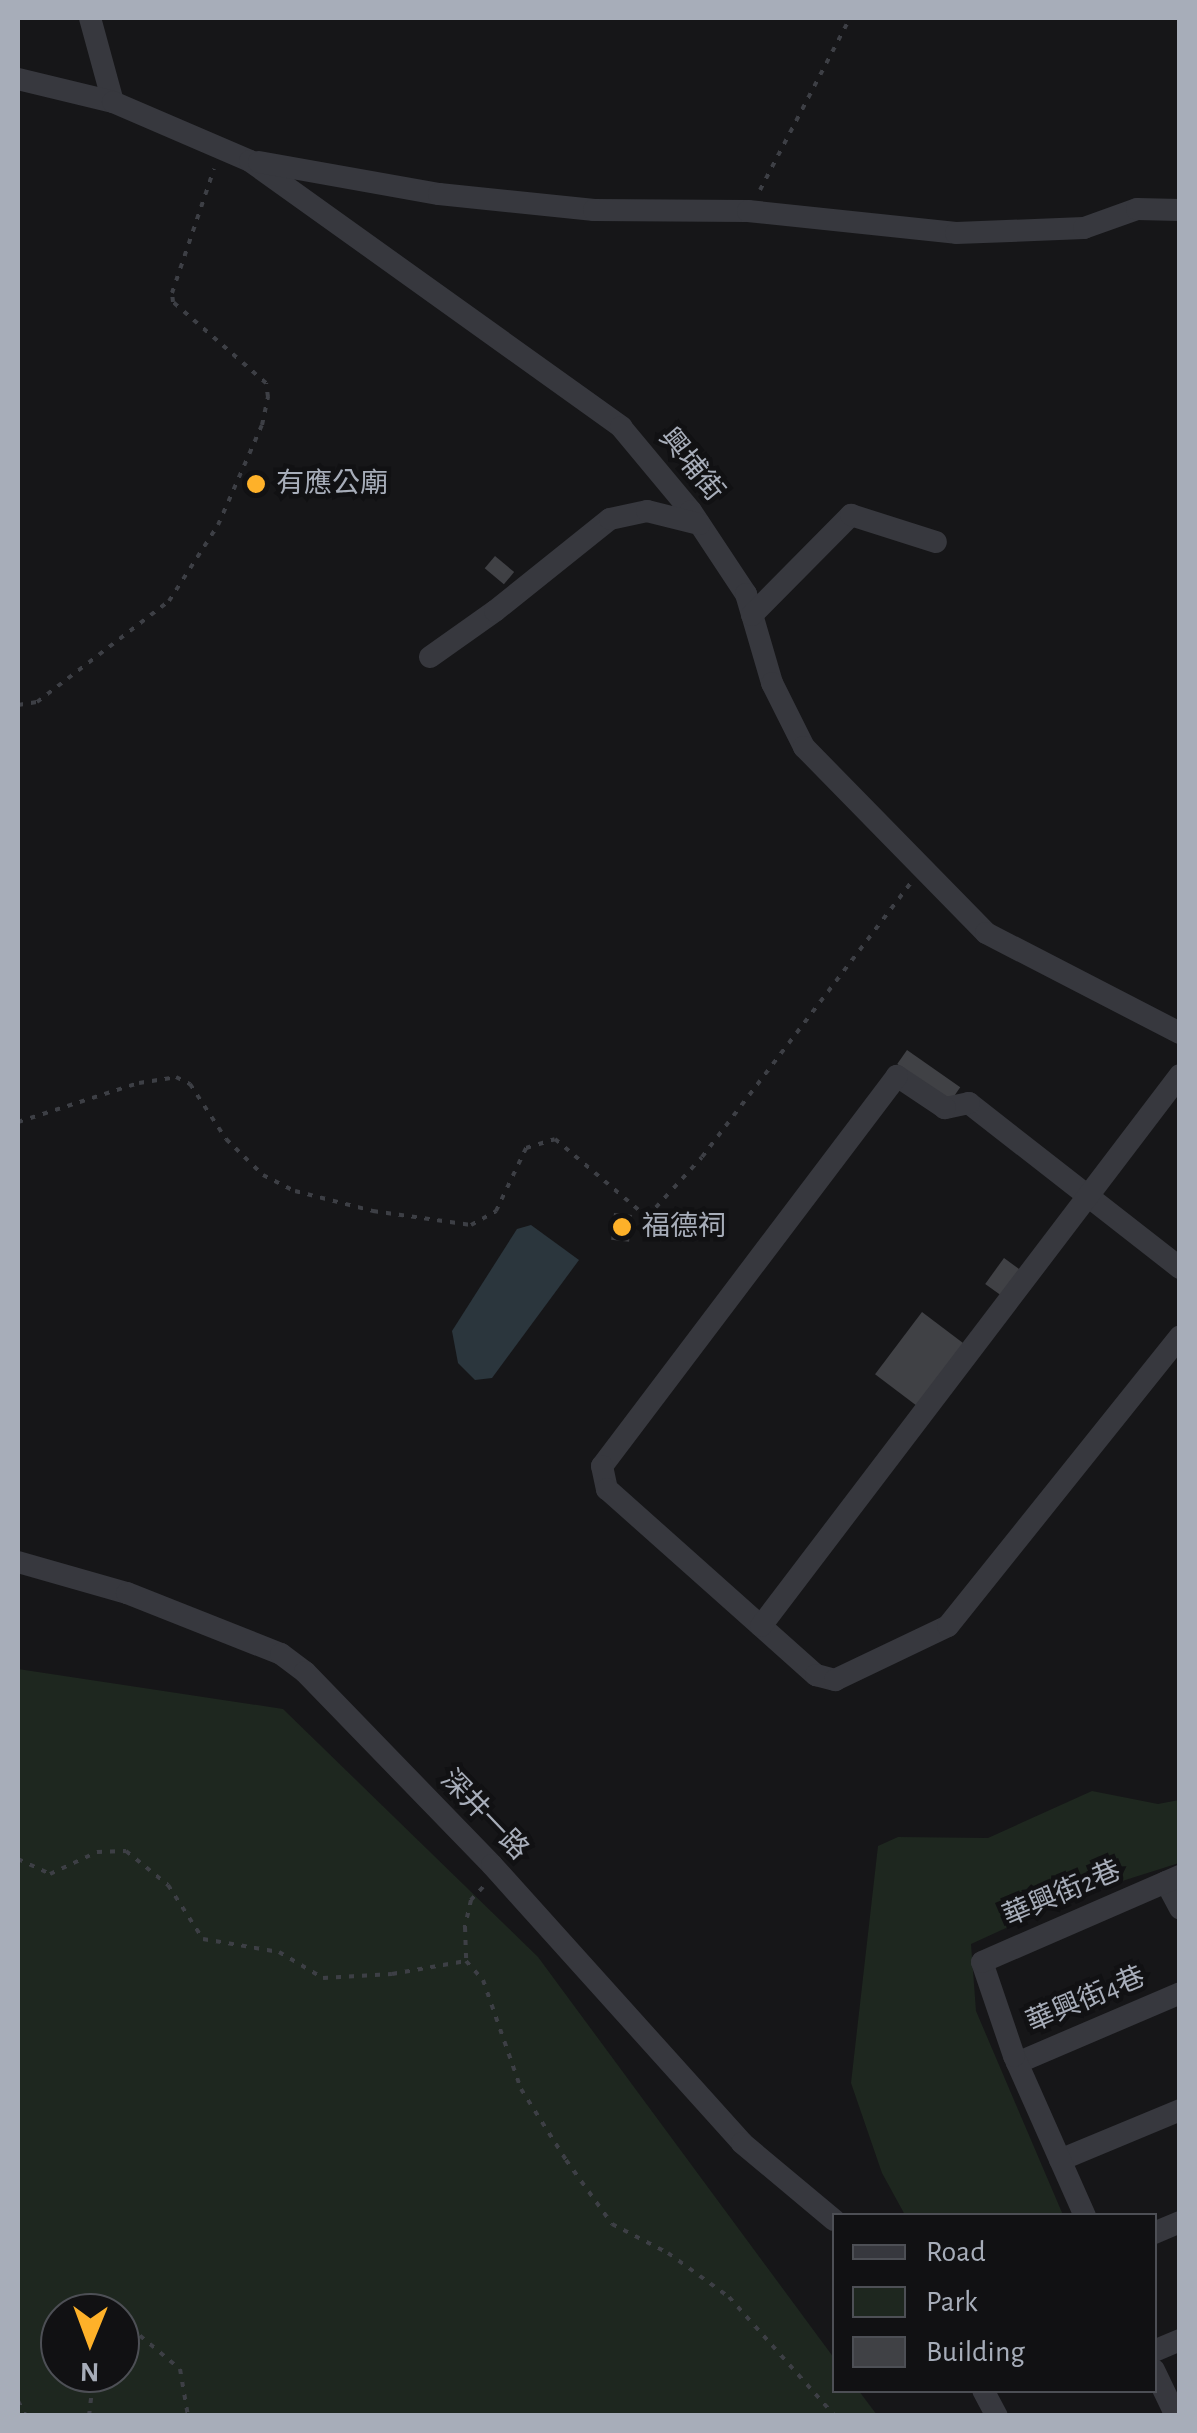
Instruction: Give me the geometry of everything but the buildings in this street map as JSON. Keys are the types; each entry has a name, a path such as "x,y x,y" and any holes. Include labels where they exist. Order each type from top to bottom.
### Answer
{"street":[{"path":"90,18 113,102"},
{"name":"興埔街","path":"18,79 113,102 250,161 621,426 699,524 746,594 772,683 804,747 986,932 1180,1033"},
{"path":"250,161 440,194 594,210 748,212 956,234 1084,228 1137,209 1180,210"},
{"path":"430,656 495,611 610,519 646,512 699,524"},
{"path":"752,615 851,515 936,542"},
{"path":"761,1626 1180,1075"},
{"path":"1180,1268 1089,1193 969,1103 946,1108 897,1076 602,1466 607,1488 816,1675 834,1680 948,1626 1180,1336"},
{"name":"深井一路","path":"18,1562 127,1593 281,1654 305,1672 497,1871 742,2143 832,2218"},
{"path":"1173,1879 1180,1908"},
{"name":"華興街2巷","path":"1017,2063 982,1962 1173,1879"},
{"name":"華興街4巷","path":"1017,2063 1180,1992"},
{"path":"1017,2063 1084,2213"},
{"path":"1060,2160 1180,2110"},
{"path":"1157,2376 1176,2416"},
{"path":"985,2393 998,2416"}],"path":[{"path":"748,212 850,18"},
{"path":"18,705 37,702 52,692 169,601 218,525 262,424 268,397 266,383 178,309 172,294 222,146"},
{"path":"18,1122 139,1083 176,1077 190,1084 226,1139 263,1175 295,1192 373,1210 471,1225 496,1211 526,1148 555,1140 647,1217 702,1157 923,868"},
{"path":"18,1859 50,1874 97,1852 126,1851 168,1885 203,1940 279,1952 323,1978 392,1974 466,1962"},
{"path":"497,1871 471,1900 465,1927 466,1962 484,1980 521,2089 612,2224 668,2253 729,2297 835,2416"},
{"path":"140,2336 180,2369 188,2416"},
{"path":"18,2402 26,2416"}],"green space":[{"path":"18,1669 283,1709 538,1957 832,2355 832,2393 860,2393 877,2415 18,2415"},
{"path":"1092,1791 1158,1804 1179,1800 1179,1863 1078,1895 971,1944 976,2011 1062,2213 904,2213 882,2173 851,2083 878,1846 898,1837 988,1838"}],"shaded area":[{"path":"531,1225 579,1260 492,1378 475,1380 458,1363 452,1331 517,1229"}],"place":[{"name":"有應公廟","path":"256,484"},
{"name":"福德祠","path":"622,1227"}]}
